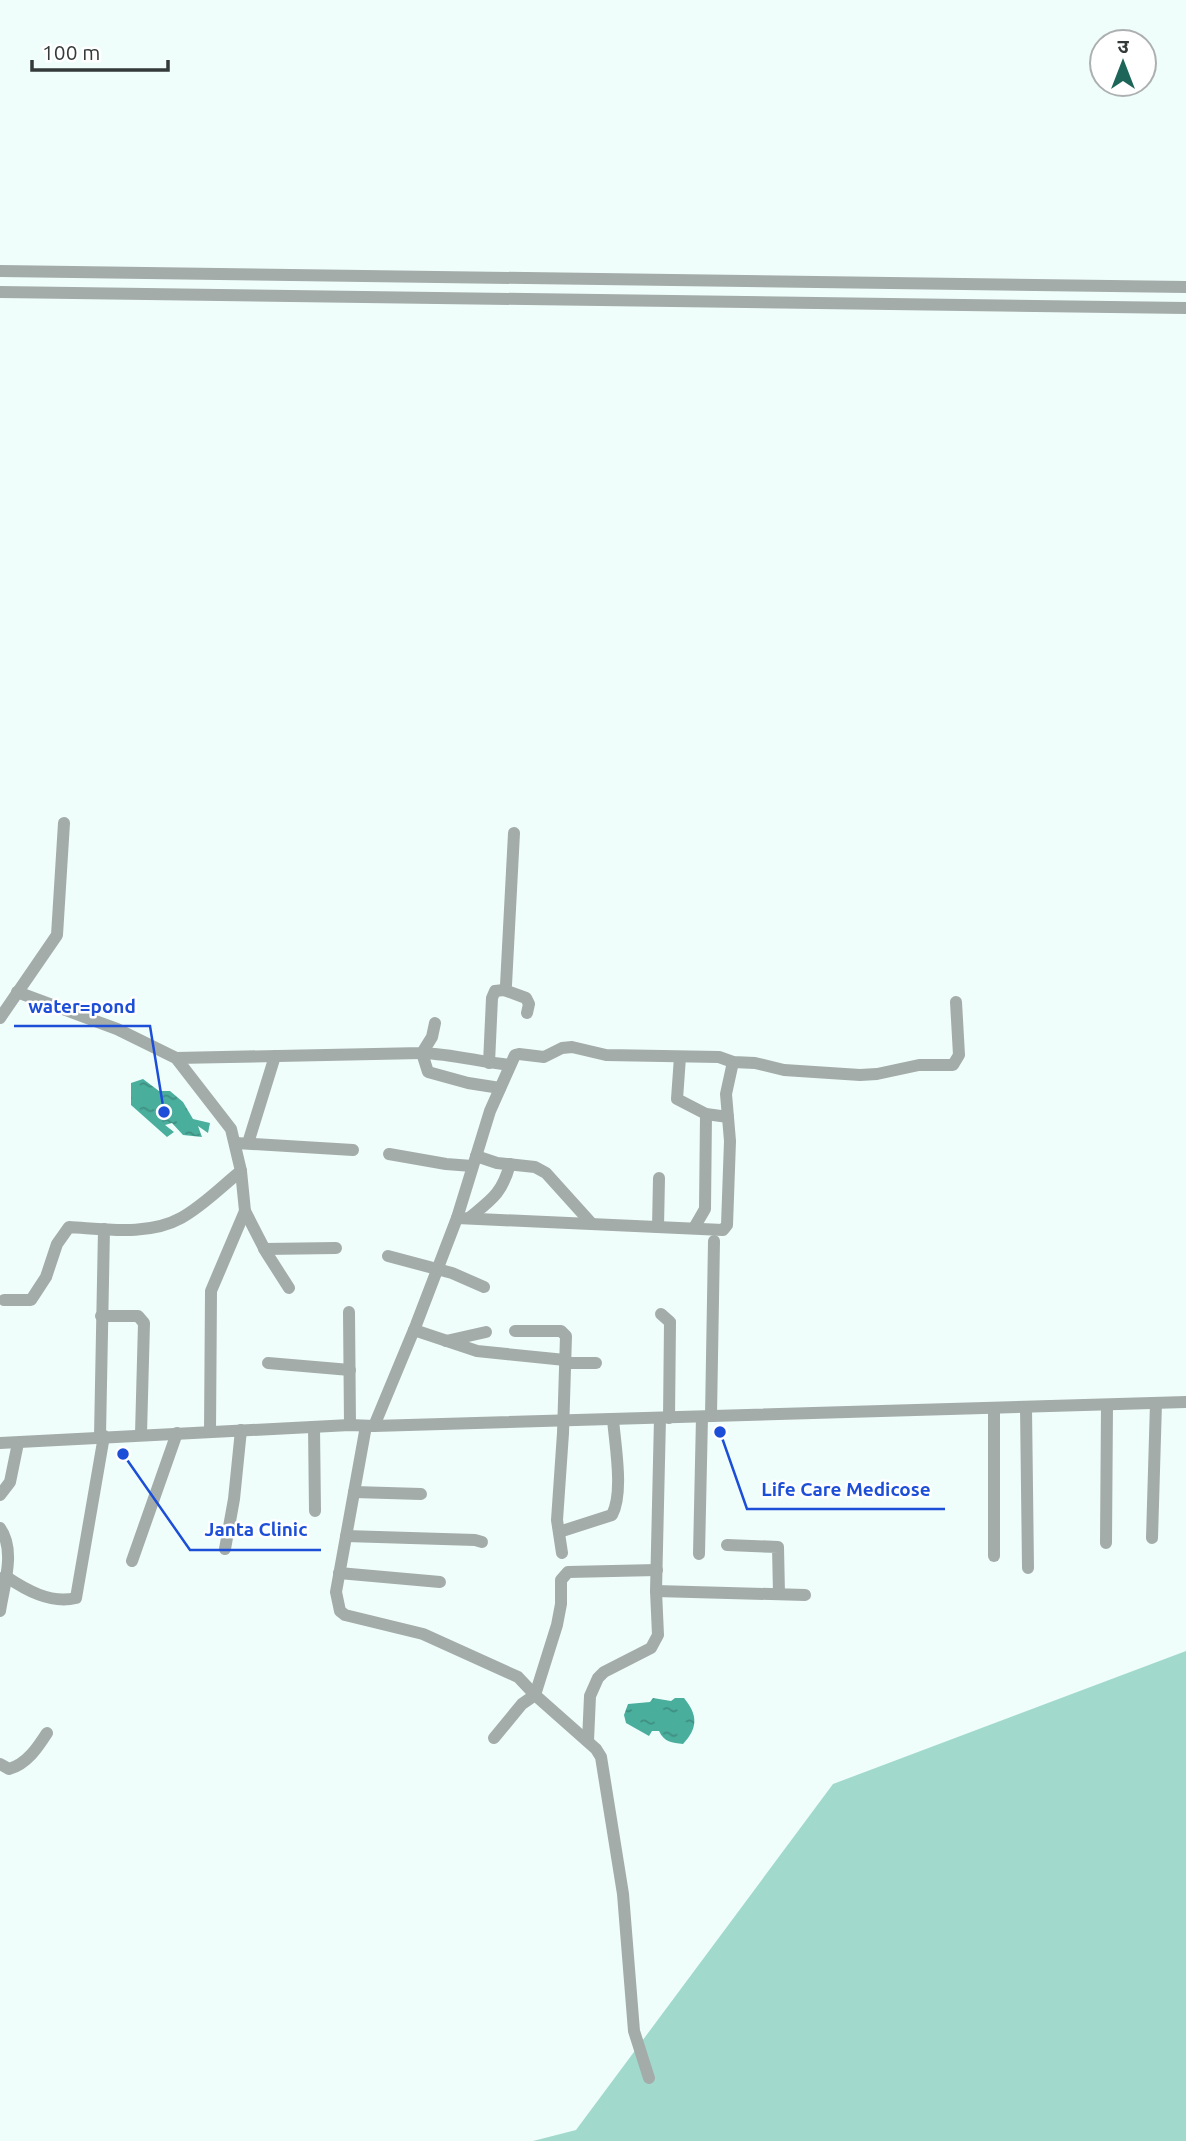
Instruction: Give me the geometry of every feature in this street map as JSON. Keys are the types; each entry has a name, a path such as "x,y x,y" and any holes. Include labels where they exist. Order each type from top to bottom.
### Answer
{"street":[{"path":"0,271 1186,287"},
{"path":"1087,307 1088,286"},
{"path":"0,292 1186,308"},
{"path":"0,1018 57,935 64,823"},
{"path":"504,990 513,833"},
{"path":"489,1063 492,998 495,991 504,990 526,998 529,1004 527,1013"},
{"path":"17,992 117,1029 176,1058 242,1143 353,1150"},
{"path":"649,2078 634,2031 623,1894 605,1768 601,1757 588,1741 518,1677 423,1634 345,1615 340,1611 336,1592 339,1573 370,1426 463,1218 474,1161 513,1058 519,1054 544,1057 562,1048 572,1047 606,1055 719,1057 733,1062 755,1063 784,1070 860,1075 919,1065 953,1065 959,1055 957,1002"},
{"path":"435,1023 432,1037 422,1053 428,1072 500,1088"},
{"path":"176,1058 422,1053 447,1054 510,1065"},
{"path":"275,1056 242,1143 241,1171 245,1211 264,1249 289,1288"},
{"path":"680,1057 677,1099 706,1114 727,1117"},
{"path":"463,1218 723,1230 727,1225 730,1141 727,1088 733,1062"},
{"path":"694,1228 705,1209 706,1114"},
{"path":"389,1154 446,1164 474,1161 535,1167 546,1174 592,1224"},
{"path":"463,1218 495,1198 502,1188 510,1164"},
{"path":"4,1300 31,1300 46,1277 57,1244 69,1227 128,1230 161,1226 182,1218 241,1171"},
{"path":"658,1227 659,1178"},
{"path":"210,1432 211,1291 245,1211"},
{"path":"5,1576 46,1597 65,1601 76,1598 102,1436 101,1316 104,1229"},
{"path":"699,1554 714,1241"},
{"path":"264,1249 336,1248"},
{"path":"388,1256 438,1269 484,1287"},
{"path":"349,1312 350,1425"},
{"path":"588,1741 590,1696 598,1678 604,1672 651,1648 658,1636 656,1591 670,1322 661,1314"},
{"path":"101,1316 133,1315 138,1316 144,1323 141,1434"},
{"path":"414,1330 477,1351 565,1362 596,1363"},
{"path":"515,1331 561,1331 566,1336 557,1505 562,1553"},
{"path":"445,1341 486,1332"},
{"path":"268,1363 350,1370"},
{"path":"0,1443 350,1425 1186,1402"},
{"path":"1152,1538 1156,1403"},
{"path":"1106,1543 1107,1405"},
{"path":"1026,1407 1028,1568"},
{"path":"993,1408 994,1556"},
{"path":"559,1532 612,1515 616,1508 618,1495 613,1419"},
{"path":"314,1427 315,1511"},
{"path":"225,1549 234,1499 241,1430"},
{"path":"132,1561 177,1433"},
{"path":"0,1495 10,1482 18,1443"},
{"path":"354,1492 421,1494"},
{"path":"0,1528 7,1544 0,1611"},
{"path":"346,1536 482,1542"},
{"path":"727,1545 784,1548 779,1594"},
{"path":"494,1738 522,1704 535,1695 557,1625 561,1604 561,1580 564,1574 657,1570"},
{"path":"339,1573 440,1582"},
{"path":"656,1591 805,1595"},
{"path":"0,1764 9,1769 21,1764 38,1747 47,1732"}],"shaded area":[{"path":"1186,1651 1186,2141 533,2141 576,2130 833,1784"}],"water":[{"path":"143,1079 159,1091 170,1091 183,1102 193,1119 210,1123 208,1133 198,1126 202,1137 183,1135 172,1123 165,1125 174,1132 167,1137 131,1105 131,1083"},
{"path":"653,1698 671,1701 684,1698 689,1704 694,1716 694,1727 683,1744 663,1738 659,1731 652,1731 649,1736 626,1723 624,1715 628,1704 650,1702"}],"place":[{"name":"water=pond","path":"164,1112"},
{"name":"Life Care Medicose","path":"720,1432"},
{"name":"Janta Clinic","path":"123,1454"}]}
